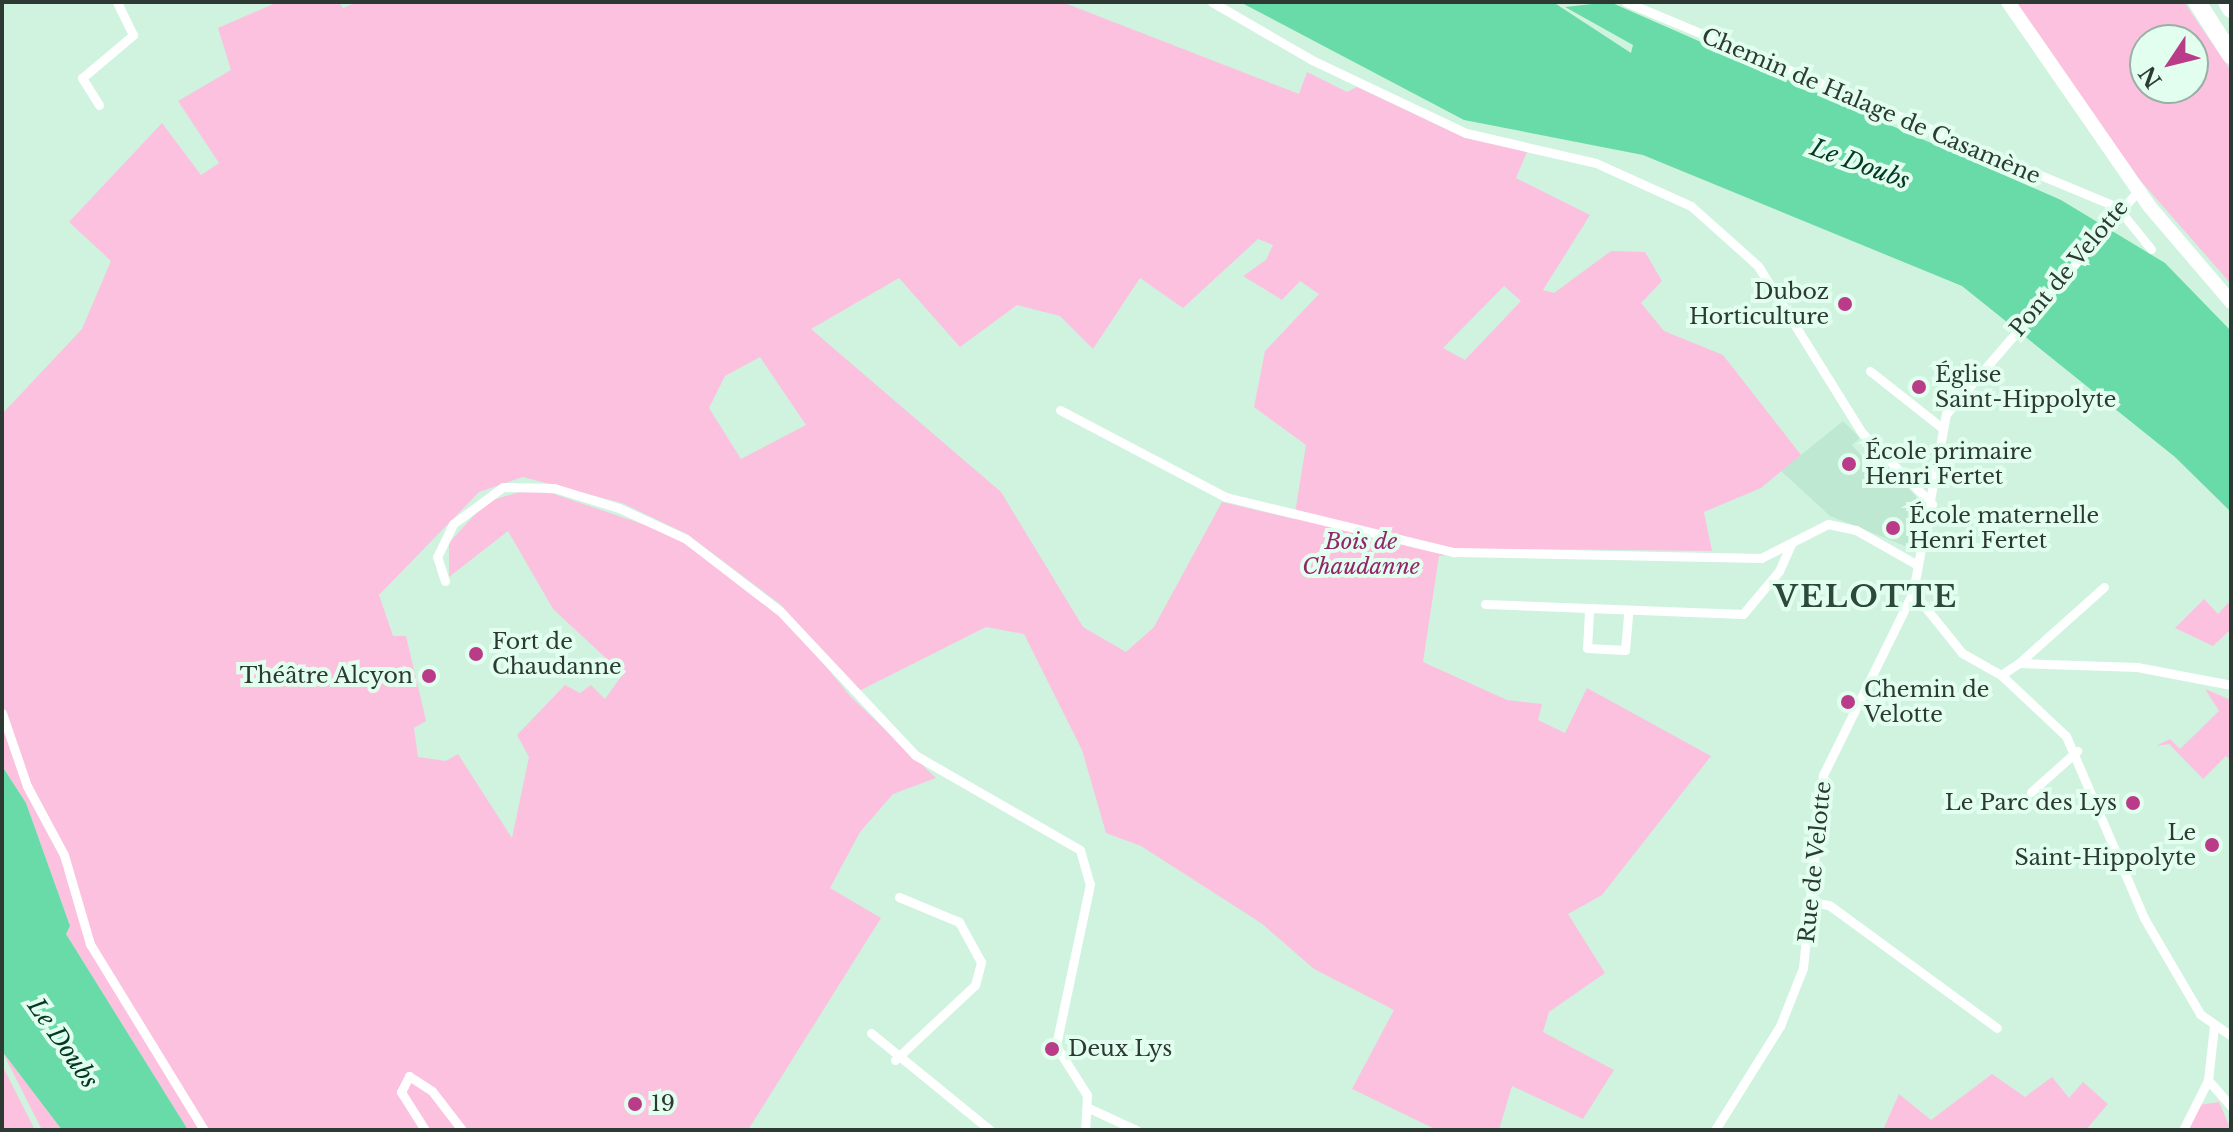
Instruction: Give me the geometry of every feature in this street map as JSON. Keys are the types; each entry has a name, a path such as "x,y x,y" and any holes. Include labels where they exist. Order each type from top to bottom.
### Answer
{"highway":[{"path":"2197,2 2231,55"},
{"path":"2227,2 2231,9"}],"main road":[{"path":"2008,2 2139,190 2231,302"}],"street":[{"path":"99,105 82,78 133,35 117,2"},
{"path":"1212,2 1312,60 1466,133 1546,151 1653,185 1736,241 1862,433 1932,504"},
{"name":"Chemin de Halage de Casamène","path":"1626,2 2117,207"},
{"name":"Pont de Velotte","path":"1941,427 2117,207 2139,190"},
{"path":"2117,207 2151,249"},
{"path":"1870,371 1941,427 1932,504 1914,563 1913,592 1962,653 2001,675 2077,751 2124,882 2192,1003 2214,1026 2231,1036"},
{"path":"1060,410 1226,497 1454,552 1746,559 1791,544 1820,525 1842,525 1914,563"},
{"path":"445,581 437,557 453,524 503,487 537,485 619,508 686,539 780,611 915,755 1080,850 1090,884 1056,1046 1091,1109 1136,1130"},
{"path":"1485,604 1628,613 1743,614 1779,571 1791,544"},
{"path":"2001,675 2019,663 2104,587"},
{"name":"Rue de Velotte","path":"1715,1130 1795,992 1813,902 1823,775 1913,592"},
{"path":"1589,611 1587,648 1625,650 1628,613"},
{"path":"2019,663 2137,667 2219,686 2231,693"},
{"path":"2219,686 2231,685"},
{"path":"2,713 27,786 64,855 90,944 204,1130"},
{"path":"2031,792 2077,751"},
{"path":"895,1060 975,985 981,962 959,922 899,897"},
{"path":"1813,902 1829,905 1997,1028"},
{"path":"2183,1130 2208,1080 2214,1026"},
{"path":"871,1033 895,1060 990,1130"},
{"path":"425,1130 401,1092 409,1076 432,1091 462,1130"},
{"path":"2208,1080 2231,1106"},
{"path":"1085,1130 1091,1109"}],"shaded area":[{"path":"1843,421 1860,438 1852,445 1867,462 1880,458 1920,501 1910,548 1830,516 1781,471"}],"green space":[{"name":"Bois de Chaudanne","path":"278,2 339,2 343,8 357,2 1062,2 1299,94 1307,72 1347,92 1357,87 1463,137 1527,152 1516,178 1590,215 1543,290 1554,293 1611,251 1645,252 1662,281 1641,303 1664,331 1723,355 1801,455 1761,488 1704,512 1712,551 1534,549 1439,556 1423,662 1507,700 1542,704 1538,720 1565,733 1587,688 1711,756 1602,895 1568,914 1605,973 1549,1012 1543,1032 1614,1070 1583,1119 1512,1086 1499,1130 1437,1130 1352,1089 1394,1010 1314,969 1261,923 1141,846 1106,833 1082,750 1024,634 986,627 859,691 780,604 687,534 622,503 523,477 479,492 379,595 393,636 406,636 426,721 414,728 418,757 446,761 458,754 512,838 529,757 517,735 565,685 580,693 591,685 605,699 623,674 553,609 508,531 449,577 449,543 486,502 526,490 554,494 686,539 780,611 851,697 936,778 893,794 860,832 830,888 881,918 748,1130 188,1130 66,934 70,926 26,803 2,766 2,414 82,329 111,261 69,222 162,123 201,175 219,163 178,101 231,70 218,28","holes":["1258,239 1273,245 1266,260 1243,276 1282,300 1300,281 1319,294 1265,351 1254,407 1306,445 1294,519 1222,502 1154,627 1126,652 1083,627 1001,492 811,329 899,278 960,347 1017,305 1060,316 1093,349 1140,278 1183,308","1504,286 1521,301 1465,360 1443,348","760,357 806,425 741,459 709,408 725,376"]},
{"path":"2012,2 2184,2 2199,24 2129,24 2129,104 2209,104 2209,39 2231,71 2231,284 2139,179"},
{"path":"2204,599 2218,614 2231,600 2231,629 2213,646 2175,628"},
{"path":"2205,689 2231,700 2231,760 2226,756 2203,779 2169,744 2156,746 2170,739 2180,749 2219,711"},
{"path":"2,1051 62,1130 42,1130"},
{"path":"3,1067 35,1130 2,1130"},
{"path":"1992,1074 2025,1097 2052,1077 2069,1098 2083,1082 2108,1104 2086,1130 1883,1130 1899,1094 1931,1120"},
{"path":"2219,1102 2231,1130 2188,1130 2199,1105"}],"water":[{"name":"Le Doubs","path":"1240,2 1553,2 1631,53 1633,45 1565,7 1610,2 2061,200 2165,263 2231,331 2231,512 2175,457 1962,286 1643,155 1464,120"},
{"name":"Le Doubs","path":"2,766 26,803 70,926 66,934 188,1130 62,1130 2,1051"}],"place":[{"name":"Duboz Horticulture","path":"1845,304"},
{"name":"Église Saint-Hippolyte","path":"1919,387"},
{"name":"École primaire Henri Fertet","path":"1849,464"},
{"name":"École maternelle Henri Fertet","path":"1893,528"},
{"name":"Fort de Chaudanne","path":"476,654"},
{"name":"Théâtre Alcyon","path":"429,676"},
{"name":"Chemin de Velotte","path":"1848,702"},
{"name":"Le Parc des Lys","path":"2133,803"},
{"name":"Le Saint-Hippolyte","path":"2212,845"},
{"name":"Deux Lys","path":"1052,1049"},
{"name":"19","path":"635,1104"}],"district":[{"name":"VELOTTE","path":"1866,597"}]}
